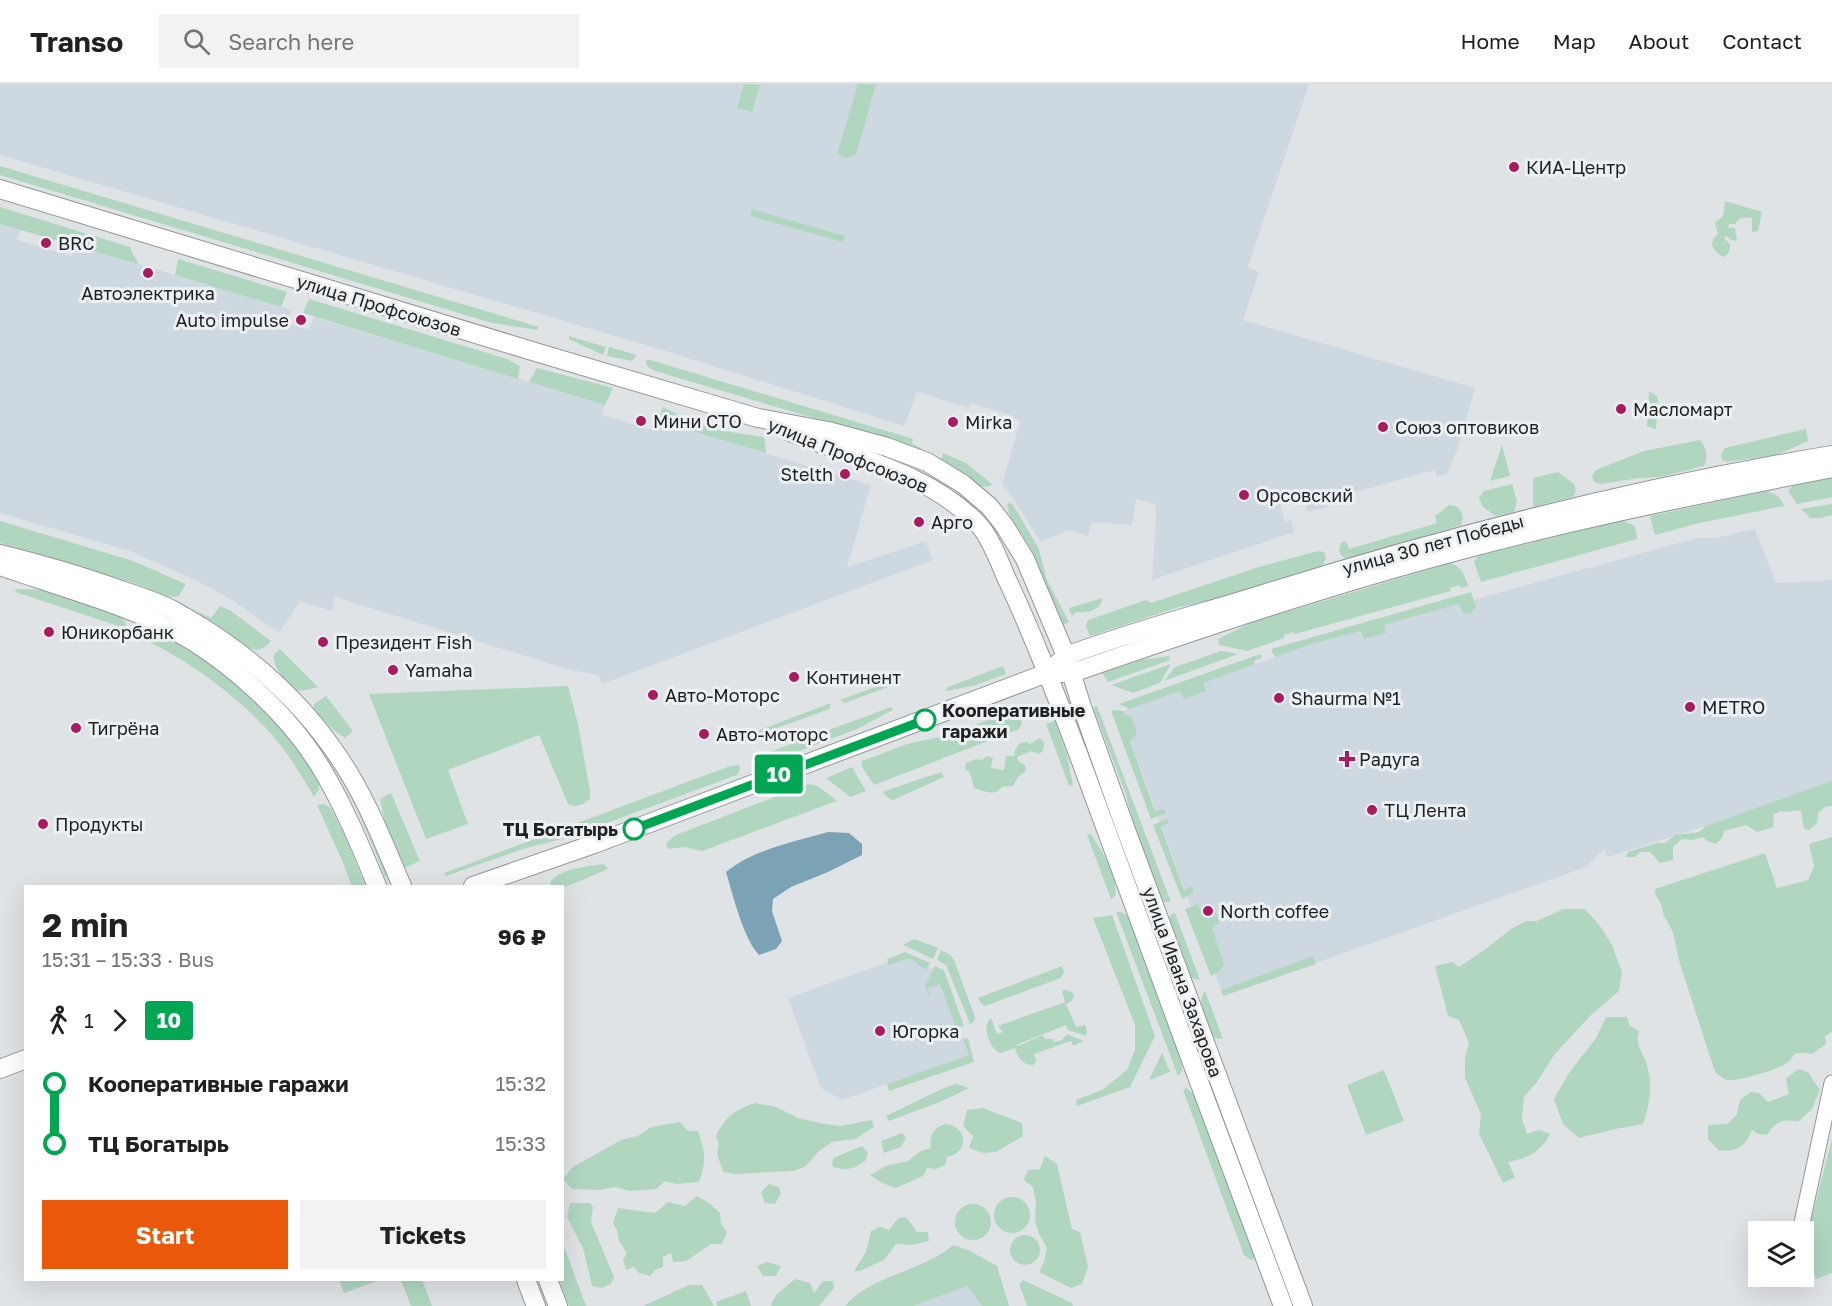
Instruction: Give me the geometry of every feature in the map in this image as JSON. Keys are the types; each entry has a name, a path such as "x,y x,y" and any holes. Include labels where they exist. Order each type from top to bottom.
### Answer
{"main road":[{"name":"улица Профсоюзов","path":"0,189 758,418 828,431 887,447 927,462 963,484 996,515 1024,559 1069,664"},
{"name":"улица Профсоюзов","path":"758,418 816,442 902,472 937,491 960,507 981,527 1002,567 1047,674"},
{"name":"улица 30 лет Победы","path":"476,885 604,840 1047,674 1184,616 1492,527 1594,502 1832,455"},
{"name":"улица 30 лет Победы","path":"1069,664 1237,617 1464,549 1648,504 1832,468"},
{"path":"0,554 97,582 173,610 258,667 296,703 333,748 366,803 402,885"},
{"path":"0,566 164,625 215,658 254,688 289,724 318,762 341,806 377,885"},
{"name":"улица Ивана Захарова","path":"1069,664 1081,704 1124,822 1303,1306"},
{"name":"улица Ивана Захарова","path":"1047,674 1283,1306"},
{"path":"0,1069 24,1060"},
{"path":"526,1281 536,1306"},
{"path":"548,1281 558,1306"}],"street":[{"path":"1802,1221 1832,1083"}],"shaded area":[{"path":"0,84 1309,84 1248,267 1259,272 1243,320 1475,388 1457,450 1447,474 1437,477 1435,470 1326,500 1328,507 1308,512 1303,497 1280,503 1285,522 1291,520 1294,532 1152,580 1155,504 1136,499 1132,525 1092,522 1088,536 1068,530 1041,542 1002,484 1020,422 1013,416 971,403 969,408 917,392 904,426 659,349 0,155"},
{"path":"0,224 20,230 17,240 71,256 75,246 143,265 140,276 153,280 156,269 292,310 288,323 309,330 314,317 605,405 602,415 655,431 658,421 871,485 847,567 923,542 926,543 933,560 602,684 599,675 571,670 335,597 332,611 300,601 279,633 229,598 130,551 0,513"},
{"path":"1755,529 1776,583 1832,580 1832,786 1608,857 1604,849 1586,867 1223,996 1120,712 1309,645 1697,538 1714,538"},
{"name":"Югорка","path":"905,956 938,971 969,1055 842,1100 821,1088 788,998"},
{"path":"968,1285 982,1306 913,1306"}],"green space":[{"path":"744,84 760,85 752,112 737,108"},
{"path":"858,84 876,84 856,155 847,158 837,154"},
{"path":"0,166 539,327 537,330 492,323 0,175"},
{"path":"1725,201 1762,212 1758,231 1752,232 1752,218 1742,218 1735,224 1729,224 1728,228 1735,228 1737,241 1726,236 1724,238 1730,244 1729,253 1724,257 1718,254 1712,246 1713,239 1718,234 1715,223 1723,216"},
{"path":"0,207 130,247 138,264 0,224"},
{"path":"752,209 845,236 843,242 750,216"},
{"path":"178,259 287,292 281,307 175,275"},
{"path":"309,299 507,359 520,366 518,379 303,313"},
{"path":"569,336 606,347 603,355 569,339"},
{"path":"609,347 637,355 632,361 607,356"},
{"path":"647,359 913,439 912,444 922,448 921,450 655,371 648,367"},
{"path":"537,368 613,388 605,405 529,382"},
{"path":"1649,391 1657,396 1658,401 1656,429 1647,426"},
{"path":"663,407 692,422 717,430 764,437 766,453 658,421"},
{"path":"1806,429 1808,441 1776,455 1727,462 1722,460 1721,454 1725,448"},
{"path":"1700,440 1706,453 1704,466 1660,477 1600,484 1594,482 1592,476 1596,470 1644,451"},
{"path":"1502,445 1510,476 1490,481"},
{"path":"943,453 966,463 992,484 983,487 941,459"},
{"path":"1558,472 1574,484 1576,491 1573,497 1533,507 1533,478"},
{"path":"1832,478 1832,497 1797,504 1788,491 1794,484"},
{"path":"1512,484 1517,501 1514,512 1496,516 1482,506 1479,497 1484,491"},
{"path":"1766,491 1778,496 1784,506 1695,524 1655,535 1650,516"},
{"path":"1007,503 1013,505 1039,549 1047,580 1069,622 1063,625 1032,551 1009,514"},
{"path":"1832,504 1832,515 1820,518 1810,518 1801,509"},
{"path":"1449,505 1456,506 1461,512 1463,517 1461,525 1348,559 1340,553 1341,543 1346,541 1349,549 1437,523 1435,516"},
{"path":"1621,520 1635,526 1637,539 1481,582 1474,562 1478,556"},
{"path":"0,521 133,561 186,584 179,596 164,596 142,586 0,543"},
{"path":"1318,551 1324,552 1326,558 1322,567 1212,601 1179,607 1090,636 1086,626 1088,620 1146,600 1151,603 1259,567"},
{"path":"0,561 105,592 154,613 200,637 243,666 283,700 319,741 356,798 390,874 385,877 347,790 311,736 289,711 239,666 183,629 155,615"},
{"path":"1450,563 1462,571 1468,586 1461,588 1460,585 1450,588 1451,591 1295,634 1294,632 1284,635 1284,638 1247,651 1219,645 1218,639 1250,623"},
{"path":"16,589 45,590 115,614 123,619 126,624 125,628 15,592"},
{"path":"1471,592 1476,608 1470,614 1463,613 1459,604 1384,625 1386,633 1364,639 1361,631 1275,657 1271,649"},
{"path":"1102,598 1096,608 1089,612 1076,612 1072,616 1069,608"},
{"path":"220,606 231,611 271,641 261,649 248,648 190,608 211,618"},
{"path":"138,628 156,632 198,657 240,686 265,709 292,739 319,780 319,789 314,797 282,747 250,712 194,668 133,634"},
{"path":"280,649 318,687 297,691 288,683 275,665 274,654"},
{"path":"1221,651 1238,654 1164,681 1175,667"},
{"path":"1260,654 1262,658 1254,661 1255,664 1203,683 1206,691 1184,699 1180,691 1129,709 1119,704"},
{"path":"1169,656 1170,660 1108,682 1102,673 1141,660"},
{"path":"1171,664 1160,683 1133,693 1111,685"},
{"path":"1003,666 1006,674 973,686 945,691 948,687"},
{"path":"902,677 901,682 845,703 840,700"},
{"path":"568,686 578,724 590,799 579,805 568,804 539,735 448,770 468,824 426,839 369,694"},
{"path":"326,696 353,731 345,738 332,729 313,708 314,704"},
{"path":"831,703 829,709 747,739 742,737"},
{"path":"1097,706 1171,902 1164,902 1159,898 1137,840 1126,795 1093,707"},
{"path":"891,707 893,710 857,729 763,765 758,764 755,760 759,756"},
{"path":"1016,709 1022,723 1019,729 874,785 862,767 862,761 907,744 949,735"},
{"path":"1111,711 1123,711 1125,715 1131,716 1136,733 1130,741 1155,811 1164,809 1166,813 1151,819"},
{"path":"1073,714 1274,1248 1269,1249 1068,716"},
{"path":"1055,721 1067,755 1073,785 1069,786 1046,724"},
{"path":"1040,738 1044,743 1043,751 1039,754 1031,751 1017,757 1019,762 1025,765 1026,771 1018,777 1013,786 1002,787 993,793 974,788 970,773 965,768 966,763 976,759 982,760 987,756 993,758 991,768 1004,770 1006,756 1014,756 1020,743 1030,744"},
{"path":"739,765 740,770 737,775 566,838 523,849 446,876 444,873 730,766"},
{"path":"852,767 866,791 850,797 826,778"},
{"path":"941,772 944,777 893,800 882,792"},
{"path":"1832,781 1832,806 1825,807 1818,813 1817,823 1809,830 1804,829 1801,811 1781,811 1774,814 1773,827 1757,832 1746,825 1724,831 1722,838 1716,844 1703,837 1693,840 1682,839 1673,847 1673,860 1660,863 1650,852 1640,852 1635,857 1626,857 1628,852 1657,843 1665,843 1675,835 1699,832 1706,826"},
{"path":"808,784 818,786 837,801 702,851 684,847 668,849 666,843 676,835"},
{"path":"391,793 420,861 402,869 386,830 380,799"},
{"path":"323,804 330,807 365,885 352,885 317,805"},
{"path":"1168,819 1168,823 1161,827 1184,890 1193,886 1193,893 1182,899 1153,825"},
{"path":"1091,834 1115,881 1115,896 1111,899 1087,835"},
{"path":"1832,837 1832,1032 1825,1036 1826,1044 1812,1054 1799,1053 1784,1065 1773,1070 1738,1079 1726,1079 1715,1072 1680,964 1673,932 1664,916 1655,889 1765,853 1777,888 1808,880 1814,866 1809,844"},
{"path":"604,864 608,869 564,888 564,885 550,885 556,876 576,868"},
{"path":"1198,904 1202,914 1215,910 1220,923 1212,928 1224,964 1220,971 1211,976 1185,909"},
{"path":"1563,909 1585,909 1600,926 1612,945 1622,972 1619,991 1590,1016 1554,1055 1537,1082 1524,1097 1522,1119 1527,1134 1539,1130 1550,1134 1533,1154 1508,1162 1515,1177 1503,1183 1479,1134 1481,1114 1465,1078 1465,1058 1469,1043 1459,1020 1448,1016 1435,966 1452,962 1459,967 1511,929 1526,921 1537,921"},
{"path":"1116,912 1127,915 1182,1061 1182,1072 1178,1076"},
{"path":"1175,913 1200,980 1187,975 1168,922 1171,914"},
{"path":"1112,915 1155,1036 1130,1087 1077,1106 1076,1100 1102,1090 1127,1070 1135,1050 1135,1025 1093,918"},
{"path":"912,940 938,948 933,959 903,945"},
{"path":"941,950 954,960 975,1017 974,1022 970,1024 946,965 937,960"},
{"path":"905,952 930,963 926,970 909,958 889,965 887,959"},
{"path":"1313,956 1316,964 1223,996 1221,990"},
{"path":"935,966 944,970 964,1026 944,1033 939,1024 941,1023 944,1029 955,1025 940,984 928,988 930,994 928,995 925,986"},
{"path":"1062,966 1064,972 1061,978 985,1006 978,998"},
{"path":"1065,990 1074,995 1072,1001 1066,1004 1076,1027 1085,1025 1086,1036 1068,1030 1066,1025 1016,1045 1043,1035 1045,1039 1053,1039 1054,1042 1062,1040 1067,1034 1084,1041 1073,1046 1071,1041 1034,1054 1036,1060 1034,1065 1026,1064 1021,1060 1015,1048 1000,1053 993,1047 987,1031 991,1018 997,1034 1003,1032 998,1026 1065,1002 1062,991"},
{"path":"1205,991 1223,1039 1212,1038 1205,1021 1201,1002"},
{"path":"1606,1017 1627,1017 1630,1026 1639,1031 1638,1044 1646,1062 1649,1077 1650,1093 1647,1109 1643,1124 1579,1138 1563,1124 1554,1099 1569,1073 1596,1038"},
{"path":"968,1038 974,1062 889,1091 887,1084 969,1055 963,1039"},
{"path":"1162,1053 1170,1072 1149,1080"},
{"path":"1799,1069 1809,1073 1820,1089 1812,1109 1798,1122 1780,1122 1767,1135 1758,1134 1752,1130 1743,1145 1731,1150 1719,1151 1708,1139 1708,1125 1728,1124 1737,1114 1740,1100 1751,1092 1759,1093 1768,1102 1789,1094 1786,1078"},
{"path":"1384,1070 1404,1121 1366,1135 1347,1085"},
{"path":"957,1084 969,1088 889,1121 886,1116 946,1087"},
{"path":"1186,1088 1195,1095 1256,1258 1251,1260 1244,1255 1183,1090"},
{"path":"755,1103 776,1107 798,1118 824,1124 840,1126 872,1120 874,1127 855,1139 832,1142 819,1151 805,1167 793,1171 735,1174 723,1172 717,1154 719,1145 716,1136 731,1115"},
{"path":"983,1108 1022,1123 1023,1136 996,1152 983,1153 969,1148 973,1136 963,1126 967,1110"},
{"path":"680,1122 688,1131 698,1131 704,1151 699,1182 676,1184 665,1181 656,1189 630,1191 615,1187 599,1190 572,1189 564,1180 573,1167 621,1140 638,1136 651,1127"},
{"path":"946,1124 959,1130 963,1140 959,1151 947,1157 945,1165 936,1169 927,1168 923,1176 896,1188 870,1175 886,1166 908,1161 921,1151 931,1148 933,1133 938,1127"},
{"path":"902,1133 906,1138 901,1147 884,1153 881,1141"},
{"path":"1832,1139 1832,1273 1816,1279 1814,1274 1814,1221 1811,1221"},
{"path":"862,1146 868,1152 866,1160 862,1163 846,1169 832,1166 833,1158"},
{"path":"1045,1156 1057,1164 1072,1229 1080,1232 1088,1267 1082,1284 1071,1288 1039,1272 1047,1248 1035,1221 1036,1203 1033,1187 1024,1180 1028,1170 1040,1169"},
{"path":"769,1184 779,1187 781,1193 775,1204 765,1203 761,1192"},
{"path":"697,1196 720,1213 721,1224 727,1232 722,1244 711,1244 686,1261 673,1262 671,1253 663,1257 663,1267 655,1270 650,1276 639,1273 634,1267 626,1270 623,1260 627,1253 619,1241 613,1223 618,1208 655,1213 668,1202 685,1206"},
{"path":"1012,1197 1025,1202 1030,1215 1025,1228 1012,1233 999,1228 994,1215 999,1202"},
{"path":"570,1203 590,1203 593,1207 591,1222 614,1277 611,1284 602,1288 592,1286 583,1248 567,1217"},
{"path":"973,1204 986,1209 991,1222 986,1235 973,1240 960,1235 955,1222 960,1209"},
{"path":"906,1217 917,1232 928,1232 929,1241 912,1245 896,1244 884,1260 860,1271 854,1271 866,1252 871,1231 880,1227 889,1230 898,1218"},
{"path":"1025,1235 1036,1239 1040,1250 1036,1261 1025,1265 1014,1261 1010,1250 1014,1239"},
{"path":"953,1245 968,1250 997,1266 1009,1306 982,1306 967,1286 913,1306 845,1306 869,1287 941,1254"},
{"path":"564,1247 586,1306 569,1306 559,1281 564,1281"},
{"path":"767,1262 781,1266 776,1276 763,1276 757,1266"},
{"path":"795,1279 810,1283 814,1293 823,1281 833,1281 834,1288 819,1306 772,1306 777,1294"},
{"path":"1023,1280 1072,1303 1073,1306 1027,1306 1019,1284"},
{"path":"339,1281 377,1281 344,1293"},
{"path":"401,1281 422,1281 432,1306 411,1306"},
{"path":"689,1285 702,1285 714,1306 643,1306"},
{"path":"746,1291 751,1306 717,1306 716,1302"}],"water":[{"path":"828,832 849,833 862,844 862,855 791,887 773,899 772,911 782,941 776,949 759,955 743,927 726,872 749,857"}],"bus line":[{"name":"10","path":"634,829 925,720"}],"place":[{"name":"КИА-Центр","path":"1514,167"},
{"name":"BRC","path":"46,243"},
{"name":"Автоэлектрика","path":"148,273"},
{"name":"Auto impulse","path":"301,320"},
{"name":"Масломарт","path":"1621,409"},
{"name":"Мини СТО","path":"641,421"},
{"name":"Mirka","path":"953,422"},
{"name":"Союз оптовиков","path":"1383,427"},
{"name":"Stelth","path":"845,474"},
{"name":"Орсовский","path":"1244,495"},
{"name":"Арго","path":"919,522"},
{"name":"Юникорбанк","path":"49,632"},
{"name":"Президент Fish","path":"323,642"},
{"name":"Yamaha","path":"393,670"},
{"name":"Континент","path":"794,677"},
{"name":"Авто-Моторс","path":"653,695"},
{"name":"Shaurma №1","path":"1279,698"},
{"name":"METRO","path":"1690,707"},
{"name":"Кооперативные гаражи","path":"925,720"},
{"name":"Тигрёна","path":"76,728"},
{"name":"Авто-моторс","path":"704,734"},
{"name":"Радуга","path":"1347,759"},
{"name":"ТЦ Лента","path":"1372,810"},
{"name":"Продукты","path":"43,824"},
{"name":"ТЦ Богатырь","path":"634,829"},
{"name":"North coffee","path":"1208,911"},
{"name":"Югорка","path":"880,1031"}]}
